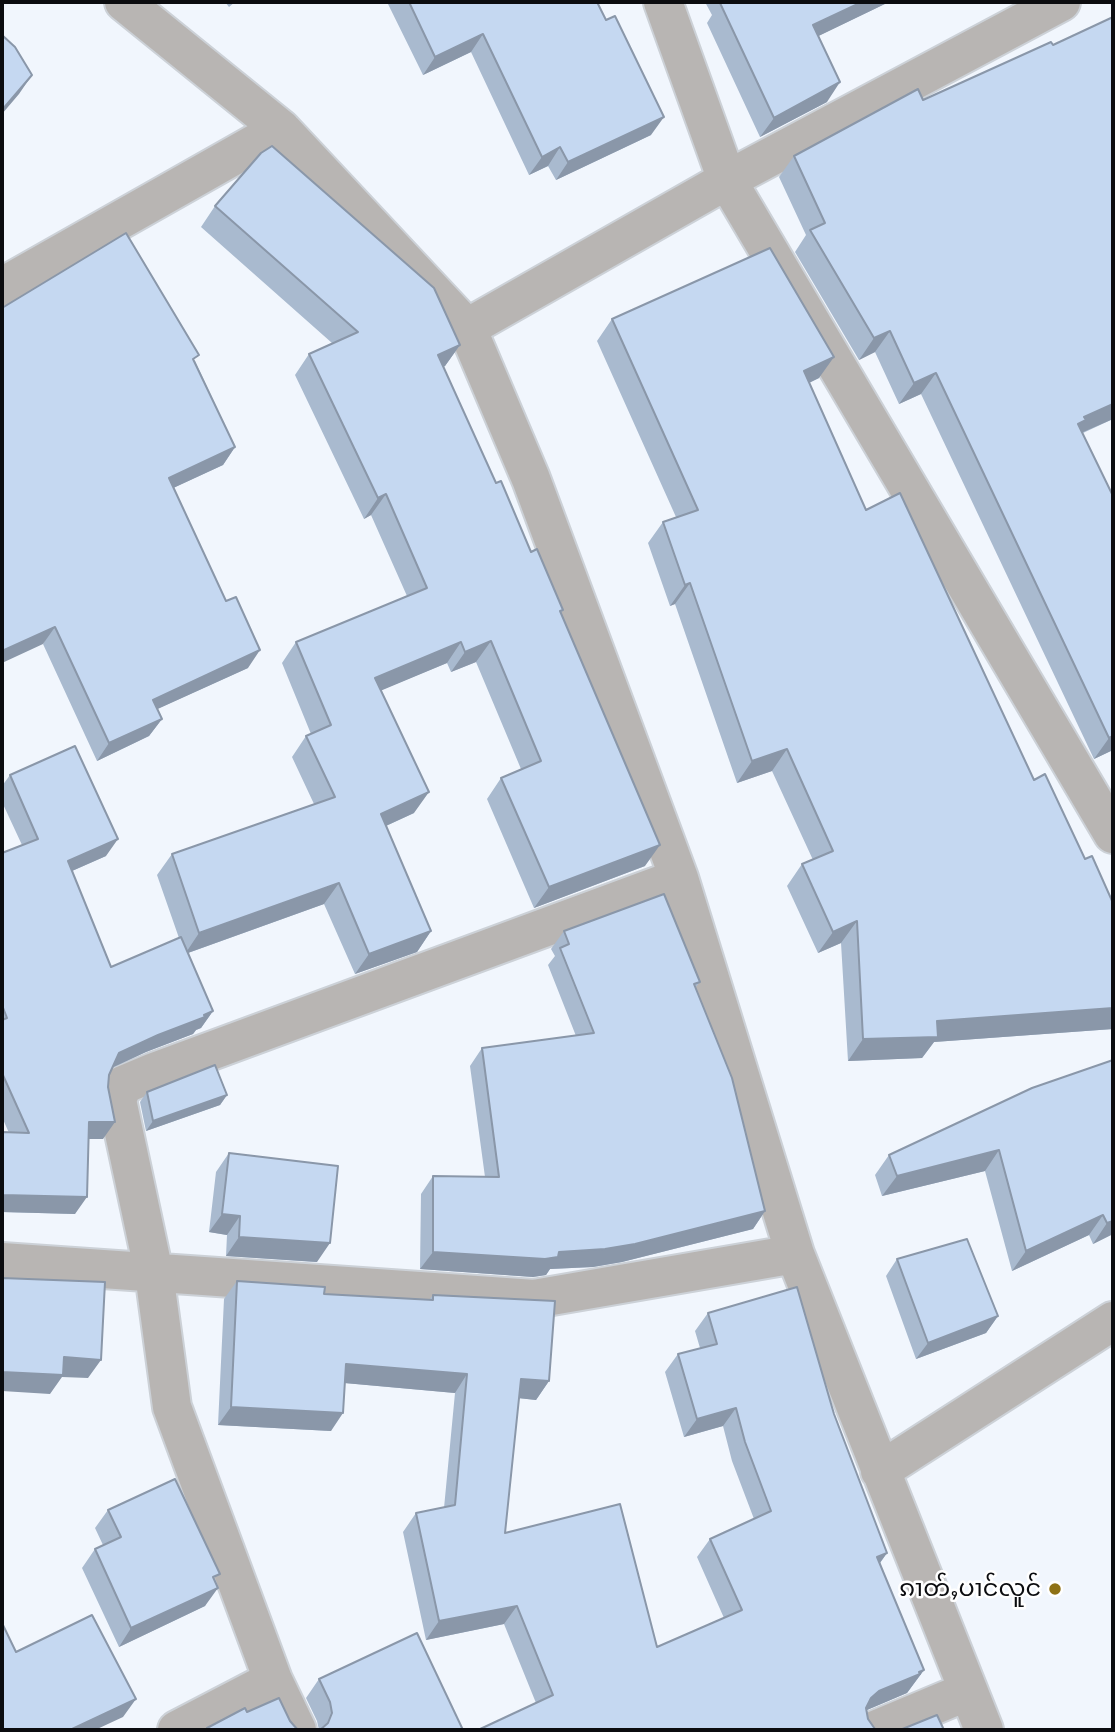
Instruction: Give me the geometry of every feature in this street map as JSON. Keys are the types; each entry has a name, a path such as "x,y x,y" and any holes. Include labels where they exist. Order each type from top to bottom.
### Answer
{"street":[{"path":"124,2 281,129 467,328 531,478 679,878 795,1254 984,1730"},
{"path":"663,2 727,180 1113,834"},
{"path":"467,328 727,180 1061,2"},
{"path":"2,287 281,129"},
{"path":"297,1730 273,1680 172,1407 154,1273 117,1100 123,1085 679,878"},
{"path":"2,1262 534,1299 795,1254"},
{"path":"880,1471 1113,1321"},
{"path":"177,1730 273,1680"},
{"path":"875,1730 968,1691"}],"building":[{"path":"409,2 597,2 606,20 615,16 664,117 568,162 560,147 542,157 483,34 435,57"},
{"path":"862,2 813,25 840,82 774,118 720,3"},
{"path":"1113,17 1113,404 1084,417 1086,420 1078,424 1113,496 1113,736 1109,738 936,373 914,383 890,331 874,338 810,230 825,223 794,156 918,89 923,100"},
{"path":"2,35 15,47 32,75 2,110"},
{"path":"272,146 434,288 460,345 438,355 496,483 501,481 531,552 537,549 563,610 560,611 660,845 549,887 501,778 541,761 491,641 465,652 461,642 375,678 429,792 381,814 431,931 369,954 339,883 199,933 172,854 335,797 306,736 331,725 296,642 427,588 386,494 378,498 309,354 358,332 215,206 261,153"},
{"path":"126,233 199,355 193,359 235,447 169,478 226,601 236,597 260,650 153,700 162,719 109,743 55,627 2,651 2,308"},
{"path":"770,248 834,357 804,371 866,510 900,493 1034,780 1045,774 1085,859 1092,856 1113,903 1113,1008 937,1021 938,1037 863,1039 857,921 833,932 802,864 833,851 787,749 752,761 690,583 685,585 663,522 698,510 612,319"},
{"path":"75,746 118,839 68,861 111,967 181,937 213,1011 204,1015 205,1017 119,1053 109,1075 108,1087 115,1122 89,1122 87,1197 2,1195 2,1132 29,1133 2,1073 2,1020 7,1018 2,1005 2,853 38,839 10,775"},
{"path":"664,894 700,982 694,984 732,1078 765,1211 635,1244 559,1252 558,1257 545,1259 433,1252 433,1176 499,1177 482,1048 594,1033 560,948 569,944 564,931"},
{"path":"1113,1060 1113,1221 1107,1223 1103,1215 1026,1251 999,1150 897,1176 889,1155 1032,1088"},
{"path":"215,1065 227,1095 153,1121 147,1092"},
{"path":"229,1153 338,1166 330,1243 239,1237 240,1216 222,1214"},
{"path":"967,1239 998,1316 928,1343 897,1259"},
{"path":"2,1278 105,1282 101,1360 64,1357 63,1375 2,1372"},
{"path":"237,1281 325,1287 324,1294 433,1300 433,1295 555,1301 549,1381 521,1379 505,1533 620,1504 657,1647 742,1610 710,1539 771,1511 745,1442 736,1408 697,1419 678,1354 717,1344 708,1313 797,1287 834,1414 887,1553 877,1557 924,1670 879,1691 871,1698 866,1708 868,1719 878,1730 478,1730 553,1695 517,1606 439,1621 416,1513 455,1505 467,1374 346,1364 343,1413 231,1407"},
{"path":"175,1479 220,1574 213,1577 218,1588 131,1628 95,1549 121,1537 108,1510"},
{"path":"92,1615 136,1699 70,1730 2,1730 2,1623 16,1652"},
{"path":"417,1633 463,1730 320,1730 328,1723 332,1713 319,1679"},
{"path":"279,1698 290,1721 300,1730 207,1728 245,1708 247,1712"},
{"path":"937,1715 944,1730 900,1730"}],"place":[{"name":"ၵၢတ်ႇပၢင်လူင်","path":"1055,1589"}]}
